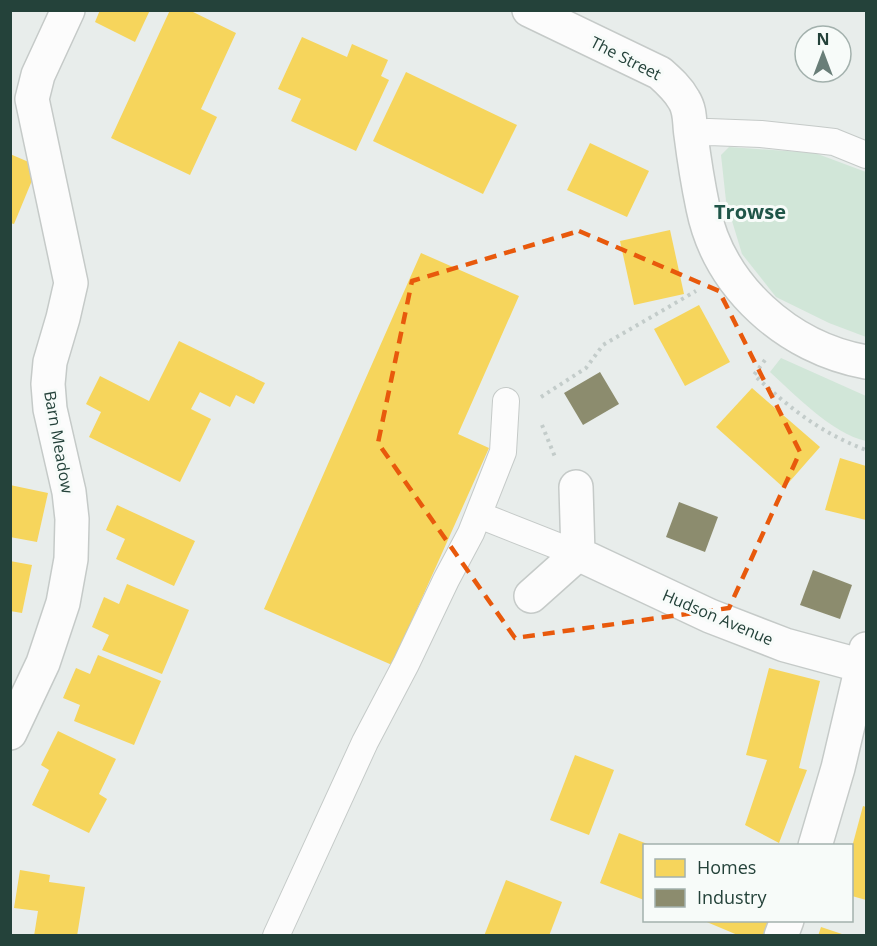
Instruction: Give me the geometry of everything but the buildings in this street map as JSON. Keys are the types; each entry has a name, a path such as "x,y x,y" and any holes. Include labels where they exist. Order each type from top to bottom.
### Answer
{"street":[{"name":"Barn Meadow","path":"10,733 43,663 63,603 71,559 72,519 69,492 50,409 48,384 50,362 71,283 32,99 38,75 68,10"},
{"name":"The Street","path":"529,10 660,73 675,86 685,100 689,112 690,134 708,230 730,273 754,304 787,331 821,349 849,359 867,362"},
{"path":"531,596 578,554 576,487"},
{"name":"Hudson Avenue","path":"578,554 710,616 785,645 865,661 838,768 816,844"},
{"path":"781,936 787,922"}],"lane":[{"path":"690,134 708,132 761,134 834,142 867,155"},
{"path":"276,936 365,742 471,533 503,452 506,401"},
{"path":"478,515 578,554"}],"path":[{"path":"533,402 586,368 603,345 730,273"},
{"path":"787,331 754,375 816,427 840,440 867,450"},
{"path":"541,423 559,466 576,487"}],"highlighted area":[{"path":"579,231 719,291 800,452 729,608 515,638 378,443 412,281"}],"green space":[{"path":"729,147 815,153 866,172 866,337 829,323 776,297 742,254 726,201 721,155"},
{"path":"781,358 866,396 866,441 853,437 828,422 770,372"}],"district":[{"name":"Trowse","path":"750,211"}]}
